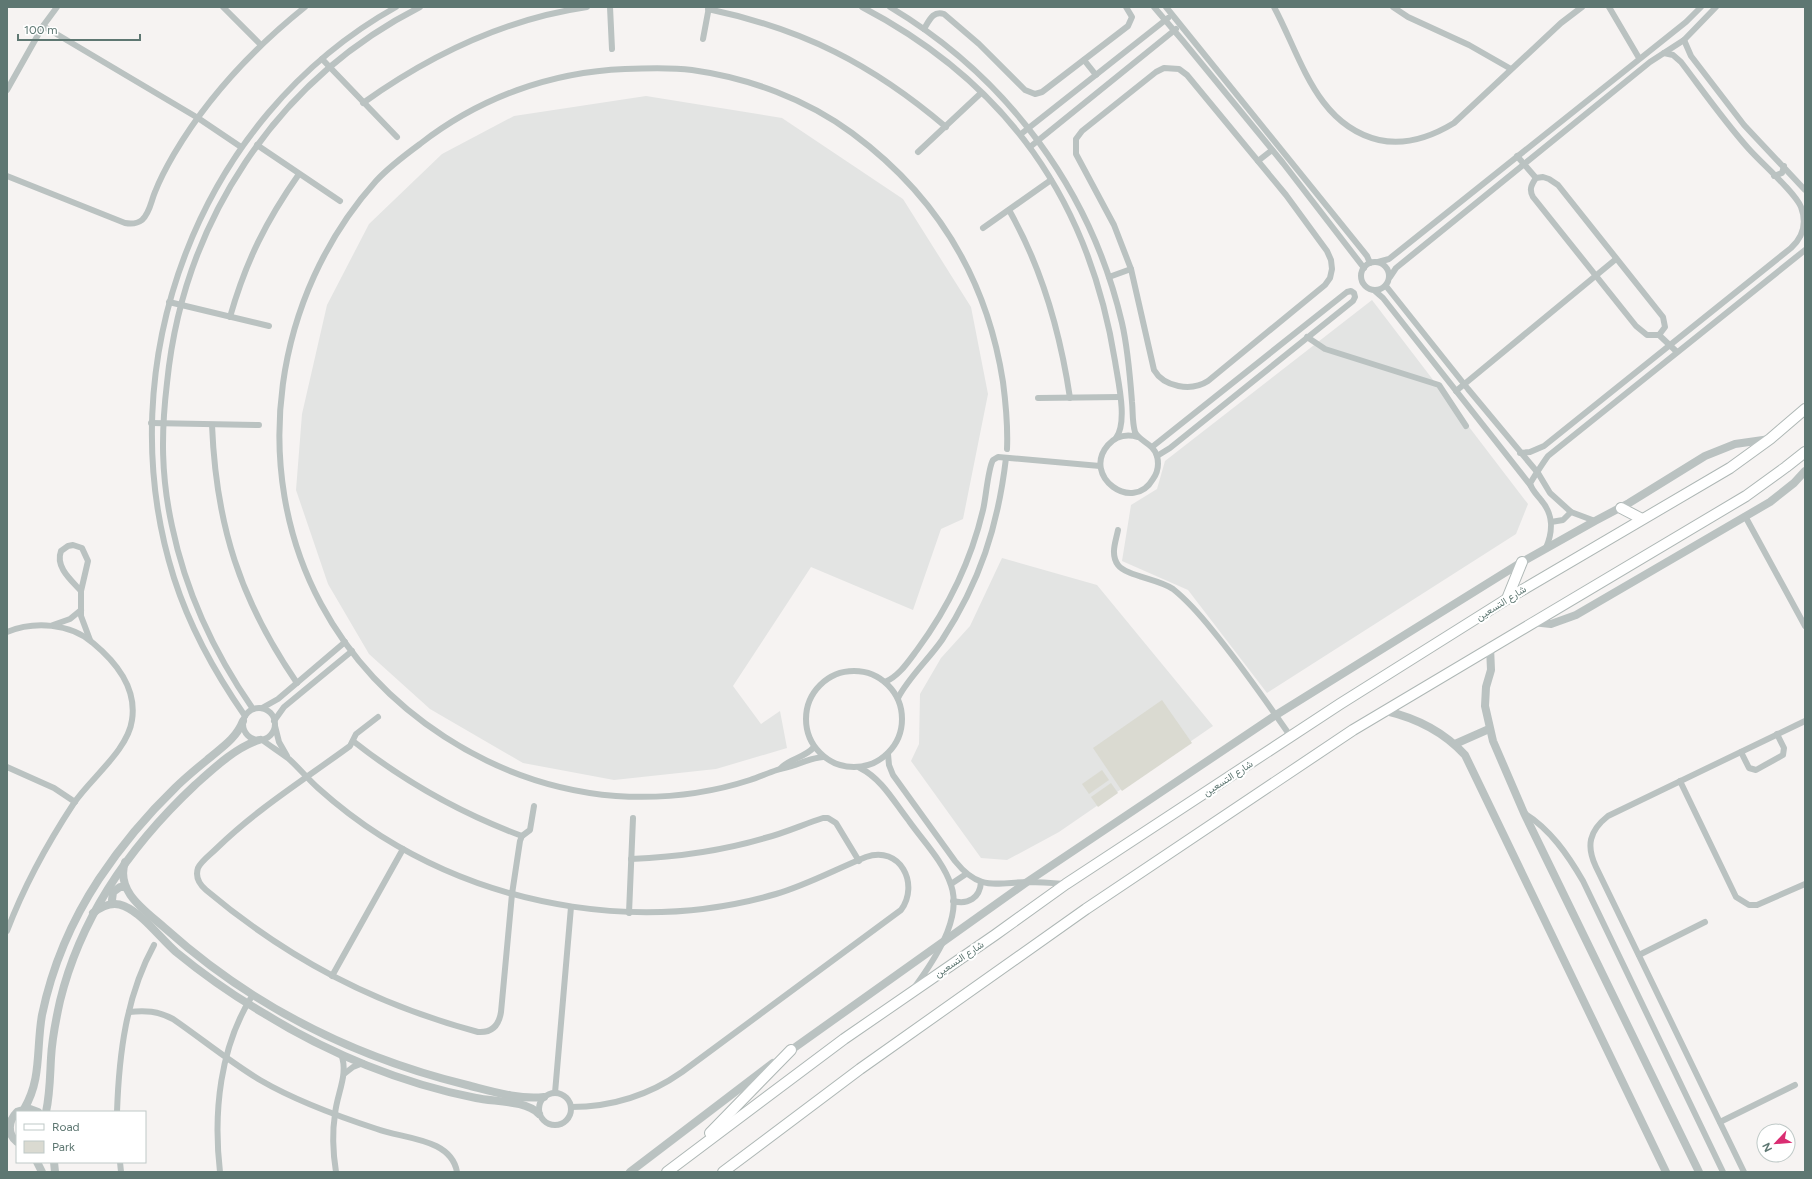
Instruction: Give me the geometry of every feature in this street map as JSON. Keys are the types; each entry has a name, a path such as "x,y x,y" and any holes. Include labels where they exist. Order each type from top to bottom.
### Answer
{"main road":[{"name":"شارع التسعين","path":"667,1172 844,1039 1066,884 1291,737 1507,599 1730,468 1770,439 1805,408"},
{"path":"723,1172 860,1069 1086,909 1353,730 1490,647 1746,496 1786,468 1805,452"},
{"path":"1620,508 1642,520"},
{"path":"1507,599 1522,562"},
{"path":"689,1154 790,1050"}],"street":[{"path":"7,90 43,26 57,7"},
{"path":"223,7 261,45"},
{"path":"7,176 125,223 137,223 146,216 166,168 198,118 229,80 261,45 304,7"},
{"path":"396,7 364,27 322,59 299,79 279,100 241,146 217,185 198,221 178,269 161,332 156,362 151,423 153,476 160,527 182,602 203,650 244,718 243,725 247,734 254,739 260,740 287,758 359,821 403,849 445,870 512,894 571,907 629,913 688,911 746,902 804,885 873,855 881,854 896,860 901,866 910,886 908,899 901,910 670,1080 630,1100 600,1106 571,1107"},
{"path":"253,709 232,677 202,621 184,574 167,500 164,475 162,424 168,364 180,305 197,253 214,215 234,179 257,145 292,104 330,68 371,37 420,7"},
{"path":"363,103 419,65 480,36 544,16 587,7"},
{"path":"610,7 612,49"},
{"path":"862,7 897,27 927,47 955,69 1021,134 1051,180 1080,236 1097,279 1110,332 1120,397 1121,426 1115,439 1105,448 1102,454 1100,466 1104,477 1111,487 1122,492 1135,493 1147,487 1152,482 1158,470 1157,456 1152,447 1138,437 1134,429 1130,379 1122,324 1109,277 1079,208 1063,177 1029,128 988,82 957,54 924,29 890,7"},
{"path":"924,29 934,14 944,14 979,44 1031,94 1042,92 1130,23 1131,14 1126,7"},
{"path":"1154,7 1272,150 1364,268"},
{"path":"1166,7 1367,256 1370,263"},
{"path":"1274,7 1306,74 1325,106 1352,130 1386,142 1404,142 1422,139 1439,133 1454,123 1561,23 1582,7"},
{"path":"1393,7 1408,17 1474,47 1511,69"},
{"path":"1608,7 1639,58"},
{"path":"1546,548 1551,535 1552,522 1544,504 1383,298 1375,290 1368,288 1362,282 1361,275 1364,268 1370,263 1389,259 1686,22 1701,7"},
{"path":"1375,290 1386,286 1396,268 1506,178 1650,62 1684,40 1716,7"},
{"path":"703,39 709,8 773,25 835,51 893,85 946,127"},
{"path":"1021,134 1096,76 1172,14"},
{"path":"1030,147 1181,25"},
{"path":"43,26 198,118 241,146"},
{"path":"1684,40 1691,56 1733,110 1805,190"},
{"path":"1520,453 1530,452 1544,446 1799,240 1802,235 1804,224 1800,207 1794,196 1736,134 1681,62 1672,55 1664,53"},
{"path":"322,59 397,137"},
{"path":"1084,60 1096,76"},
{"path":"814,747 806,754 781,768 752,780 721,788 687,794 653,797 604,794 550,784 498,766 455,744 426,724 399,702 374,678 345,642 322,604 303,564 290,522 281,475 278,431 283,378 290,344 302,302 320,262 343,224 378,179 437,131 474,108 514,90 556,78 599,70 656,68 692,70 735,78 777,92 812,108 846,128 877,152 906,178 931,208 954,242 973,278 988,316 998,356 1008,417 1007,449"},
{"path":"1164,68 1174,68 1187,75 1300,213 1330,255 1332,270 1325,285 1208,381 1201,385 1191,386 1170,384 1160,378 1154,370 1131,269 1114,225 1076,154 1076,139 1082,131 1156,72 1164,68"},
{"path":"918,152 981,93"},
{"path":"257,145 340,201"},
{"path":"1258,161 1272,150"},
{"path":"1517,156 1536,178"},
{"path":"1768,169 1769,163 1777,160"},
{"path":"1774,176 1782,173 1784,166"},
{"path":"1500,170 1506,178"},
{"path":"230,317 239,286 262,233 281,200 299,174"},
{"path":"1544,177 1558,185 1663,317 1665,327 1659,335 1651,336 1639,330 1533,198 1530,189 1536,178 1544,177"},
{"path":"983,228 1051,180"},
{"path":"1009,210 1031,252 1048,296 1060,343 1070,398"},
{"path":"1531,486 1531,479 1538,473 1552,453 1805,250"},
{"path":"1456,391 1616,259"},
{"path":"1378,262 1386,267 1390,277"},
{"path":"1109,277 1131,269"},
{"path":"1386,286 1464,385 1538,473 1550,493 1571,512 1595,521"},
{"path":"1152,447 1347,292 1351,291 1354,293 1355,297 1353,301 1170,448 1157,456"},
{"path":"169,302 269,326"},
{"path":"1659,335 1677,352"},
{"path":"1307,337 1325,349 1439,385 1466,426"},
{"path":"1038,398 1120,397"},
{"path":"151,423 259,425"},
{"path":"212,425 213,459 217,494 224,527 234,561 260,624 277,654 297,683"},
{"path":"1115,439 1126,436 1138,437"},
{"path":"630,1172 790,1050 1027,882 1276,715 1522,562 1620,508 1715,451 1735,444 1770,439"},
{"path":"885,682 897,674 913,656 929,634 952,595 968,560 978,532 992,462 998,457 1100,466"},
{"path":"898,698 907,684 931,655 953,622 975,581 988,547 998,513 1006,458"},
{"path":"1532,622 1551,624 1567,620 1745,516 1786,490 1805,471"},
{"path":"1552,522 1563,520 1571,512"},
{"path":"1745,516 1805,626"},
{"path":"1118,530 1113,552 1114,559 1119,566 1126,571 1161,583 1172,589 1189,604 1236,660 1291,737"},
{"path":"80,591 59,561 61,551 68,546 73,545 82,548 87,556 88,566 80,591 83,622 90,640"},
{"path":"50,626 70,619 81,610"},
{"path":"7,632 29,626 50,626 64,628 90,640 102,650 121,673 132,696 133,709 130,727 122,744 75,802 39,859 9,920 7,931"},
{"path":"18,1111 35,1083 42,1016 52,978 65,942 85,903 107,867 144,820 191,773 230,741 238,732 244,718 253,709 262,708 275,702 345,642"},
{"path":"1490,647 1491,670 1485,696 1489,729 1524,813 1699,1172"},
{"path":"46,1111 49,1097 53,1038 60,1001 73,959 93,913 125,862 158,823 199,782 238,750 271,734 275,722 284,707 352,651"},
{"path":"850,671 874,675 885,682 898,698 902,710 901,734 896,745 888,754 870,766 860,768 840,766 823,757 814,747 806,727 805,717 811,696 821,684 834,675 850,671"},
{"path":"262,708 268,711 275,722 279,742 287,758"},
{"path":"1386,711 1419,722 1455,744 1465,755 1666,1172"},
{"path":"378,717 359,732 350,746 264,808 223,842 201,864 197,876 199,884 247,923 290,952 332,976 373,996 422,1015 478,1032 490,1031 501,1018 512,894 520,841 522,836 530,830 534,806"},
{"path":"1744,1172 1591,857 1590,845 1593,834 1599,824 1608,816 1805,721"},
{"path":"1455,744 1489,729"},
{"path":"1741,752 1750,769 1756,770 1783,755 1784,748 1778,734"},
{"path":"354,741 392,770 432,795 475,818 522,836"},
{"path":"888,754 893,775 944,848 966,874 981,882 1003,885 1027,882 1066,884"},
{"path":"781,768 788,768 809,759 823,757"},
{"path":"7,767 54,788 75,802"},
{"path":"860,768 871,774 880,782 934,855 951,884 953,901 943,942 934,959 912,991"},
{"path":"1680,781 1736,897 1749,905 1757,905 1805,884"},
{"path":"1524,813 1534,819 1557,842 1582,881 1723,1172"},
{"path":"629,913 633,818"},
{"path":"631,859 685,855 740,845 828,818 836,823 859,861"},
{"path":"934,855 944,848"},
{"path":"332,976 403,849"},
{"path":"93,913 99,908 113,904 125,907 138,915 192,965 247,1003 302,1035 341,1054 407,1079 452,1093 527,1106 539,1114 547,1123 558,1125 568,1118 571,1107 568,1100 562,1095 556,1093 544,1097 528,1097 433,1077 411,1070 347,1046 296,1021 252,996 216,970 138,903 125,887 122,874 125,862"},
{"path":"951,884 966,874"},
{"path":"953,901 959,903 970,901 979,893 981,882"},
{"path":"113,904 113,892 116,889 125,887"},
{"path":"556,1093 571,907"},
{"path":"1639,955 1705,922"},
{"path":"117,1111 120,1063 129,1012 138,977 154,945"},
{"path":"220,1172 218,1133 219,1106 226,1057 231,1038 247,1003 252,996"},
{"path":"129,1012 153,1011 164,1014 243,1069 279,1090 379,1130 436,1145 449,1154 453,1160 457,1172"},
{"path":"336,1172 333,1136 335,1113 344,1074 344,1063 341,1054"},
{"path":"344,1074 353,1067 363,1063"},
{"path":"1720,1122 1795,1085"},
{"path":"539,1114 539,1108 544,1097"},
{"path":"24,1111 30,1109 35,1111"},
{"path":"13,1140 10,1128 16,1114"},
{"path":"38,1163 42,1172"}],"shaded area":[{"path":"646,96 782,118 903,199 971,307 988,394 963,519 941,529 913,610 811,567 733,686 761,724 780,711 787,748 716,769 614,780 523,763 430,709 369,654 328,584 296,490 302,414 327,305 369,224 442,154 514,116"},
{"path":"1372,300 1528,504 1516,534 1267,693 1188,590 1122,561 1131,505 1157,489 1165,461"},
{"path":"1002,558 1097,585 1213,726 1059,832 1007,860 981,858 911,761 919,744 920,694 941,658 970,626"}],"green space":[{"path":"1162,700 1192,743 1122,791 1093,748"},
{"path":"1102,770 1109,780 1089,794 1082,784"},
{"path":"1111,783 1118,793 1098,807 1091,797"}]}
